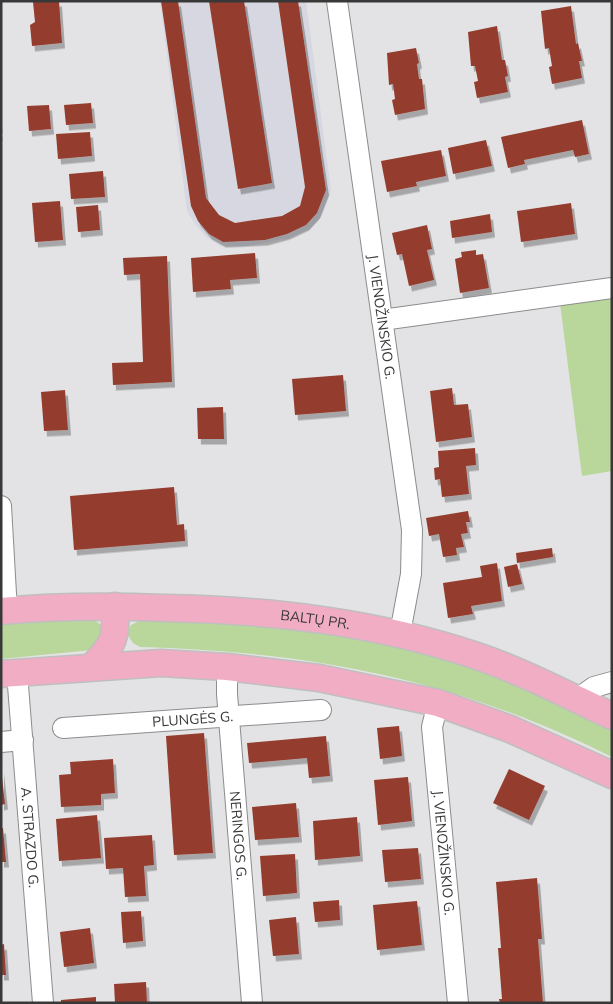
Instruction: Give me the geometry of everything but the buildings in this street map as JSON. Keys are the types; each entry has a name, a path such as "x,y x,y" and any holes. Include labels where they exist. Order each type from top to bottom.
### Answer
{"main road":[{"name":"BALTŲ PR.","path":"4,611 115,606 229,610 327,619 400,633 478,656 541,681 612,716"},
{"path":"92,666 110,648 115,632 115,606"},
{"path":"9,674 92,666 161,664 227,667 319,678 438,703 510,729 612,775"}],"street":[{"name":"J. VIENOŽINSKIO G.","path":"337,1 412,530 411,574 400,633"},
{"path":"382,320 612,288"},
{"path":"1,506 4,611"},
{"name":"NERINGOS G.","path":"227,667 228,715 252,1003"},
{"name":"A. STRAZDO G.","path":"9,674 23,740 44,1003"},
{"path":"577,699 594,687 612,682"},
{"name":"J. VIENOŽINSKIO G.","path":"438,703 432,726 458,1003"},
{"name":"PLUNGĖS G.","path":"63,728 321,710"},
{"path":"1,742 23,740"}],"path":[{"path":"1,130 1,143"}],"shaded area":[{"path":"160,1 306,1 331,191 322,216 310,229 289,238 243,247 221,246 206,237 195,224 187,211"}],"green space":[{"path":"612,288 612,471 582,476 559,295"},
{"path":"93,619 101,625 106,637 92,650 1,659 1,624"},
{"path":"139,621 251,625 327,632 401,645 437,655 482,670 526,688 570,707 612,729 612,757 554,730 496,708 440,689 382,675 324,663 265,655 140,647 133,643 127,634 131,625"}]}
